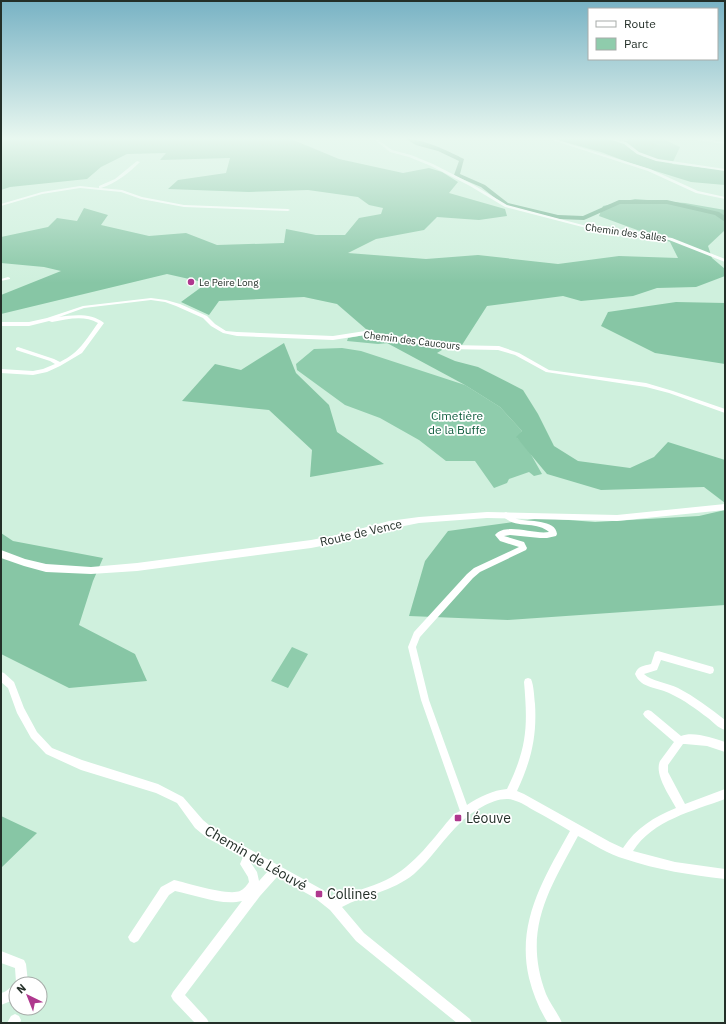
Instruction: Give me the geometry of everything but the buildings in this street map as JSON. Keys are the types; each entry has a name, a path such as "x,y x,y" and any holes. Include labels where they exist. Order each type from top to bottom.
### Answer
{"main road":[{"name":"Route de Vence","path":"1,554 41,567 57,570 96,570 311,544 337,539 389,525 420,520 487,515 617,518 725,507"}],"street":[{"path":"1,205 61,189 80,187 122,191 141,198 184,206 288,210"},
{"name":"Chemin des Salles","path":"474,187 506,206 594,229 639,233 670,239 725,260"},
{"path":"686,187 697,192 725,198"},
{"path":"1,280 8,278"},
{"name":"Chemin des Caucours","path":"49,319 83,307 151,299 169,302 205,316 213,326 225,332 237,334 333,338 365,333 451,347 499,348 518,354 548,371 646,385 725,411"},
{"path":"1,324 29,324 49,319 52,320 76,316 101,322 80,352 59,364 36,373 1,371"},
{"path":"18,349 52,360 59,364"},
{"path":"465,812 425,700 412,647 417,635 470,576 477,570 523,548 521,544 503,539 499,535 506,532 546,536 553,534 549,527 513,520 506,515"},
{"path":"710,670 658,655 654,667 642,670 639,674 640,677 647,682 684,695 725,726"},
{"name":"Chemin de Léouvé","path":"1,676 11,685 20,710 34,735 49,751 80,765 158,789 180,800 199,824 211,834 319,894 334,906 360,937 466,1023"},
{"path":"510,794 520,774 529,750 532,730 532,715 528,682"},
{"path":"648,714 680,741"},
{"path":"682,809 662,773 663,764 680,741 692,739 707,741 725,748"},
{"path":"334,906 344,900 390,883 403,876 465,812 498,795 510,794 521,797 606,846 625,854 675,867 725,874"},
{"path":"625,854 640,833 682,809 725,794"},
{"path":"556,1023 542,1000 534,977 529,957 530,936 535,913 543,893 576,828"},
{"path":"134,936 165,891 174,884 226,897 242,896 247,893 252,886 254,879 251,872 244,864 249,856"},
{"path":"203,1023 177,996 256,892 276,870"},
{"path":"1,957 20,964 21,976"}],"green space":[{"path":"1,187 12,187 10,187 1,190"},
{"path":"170,187 454,187 449,193 505,209 507,216 479,220 437,217 424,230 376,239 348,253 426,259 478,255 558,264 619,256 678,258 670,242 599,216 603,206 635,199 685,203 725,210 725,230 708,246 712,258 725,269 725,276 696,287 657,288 633,296 581,301 563,296 487,306 462,345 450,345 437,353 455,361 478,367 523,390 538,414 554,446 578,461 630,468 654,457 668,442 725,460 725,503 704,487 601,490 547,474 516,437 522,431 500,407 465,385 374,336 337,304 304,297 219,301 209,315 181,302 207,283 167,274 1,314 1,295 61,271 44,267 1,263 1,237 48,227 57,218 77,221 84,208 108,215 101,225 149,236 186,233 217,245 284,243 286,229 316,235 345,235 359,218 381,214 383,208 369,205 358,197 308,190 249,192 168,189"},
{"path":"676,302 725,303 725,364 655,353 601,326 608,312"},
{"path":"365,335 372,336 389,343 378,344 347,341 348,338"},
{"path":"284,343 296,373 329,405 337,432 384,464 310,477 312,450 269,410 182,401 215,364 241,370"},
{"name":"Cimetière de la Buffe","path":"342,348 361,351 465,385 500,407 522,431 517,438 529,451 542,474 534,476 529,472 509,479 507,483 494,488 475,461 446,461 419,440 380,418 345,405 297,370 296,364 314,349"},
{"path":"725,510 725,605 508,620 409,616 425,561 448,531 542,518 595,522 699,516"},
{"path":"1,533 13,541 103,558 93,581 79,625 135,654 147,681 69,688 1,654"},
{"path":"292,647 308,654 288,688 271,681"},
{"path":"1,816 37,833 1,868"}],"waterway":[{"path":"484,187 506,204 558,217 584,218 619,202 667,202 717,213 725,220"}],"place":[{"name":"Le Peire Long","path":"191,282"},
{"name":"Léouve","path":"458,818"},
{"name":"Collines","path":"319,894"}]}
